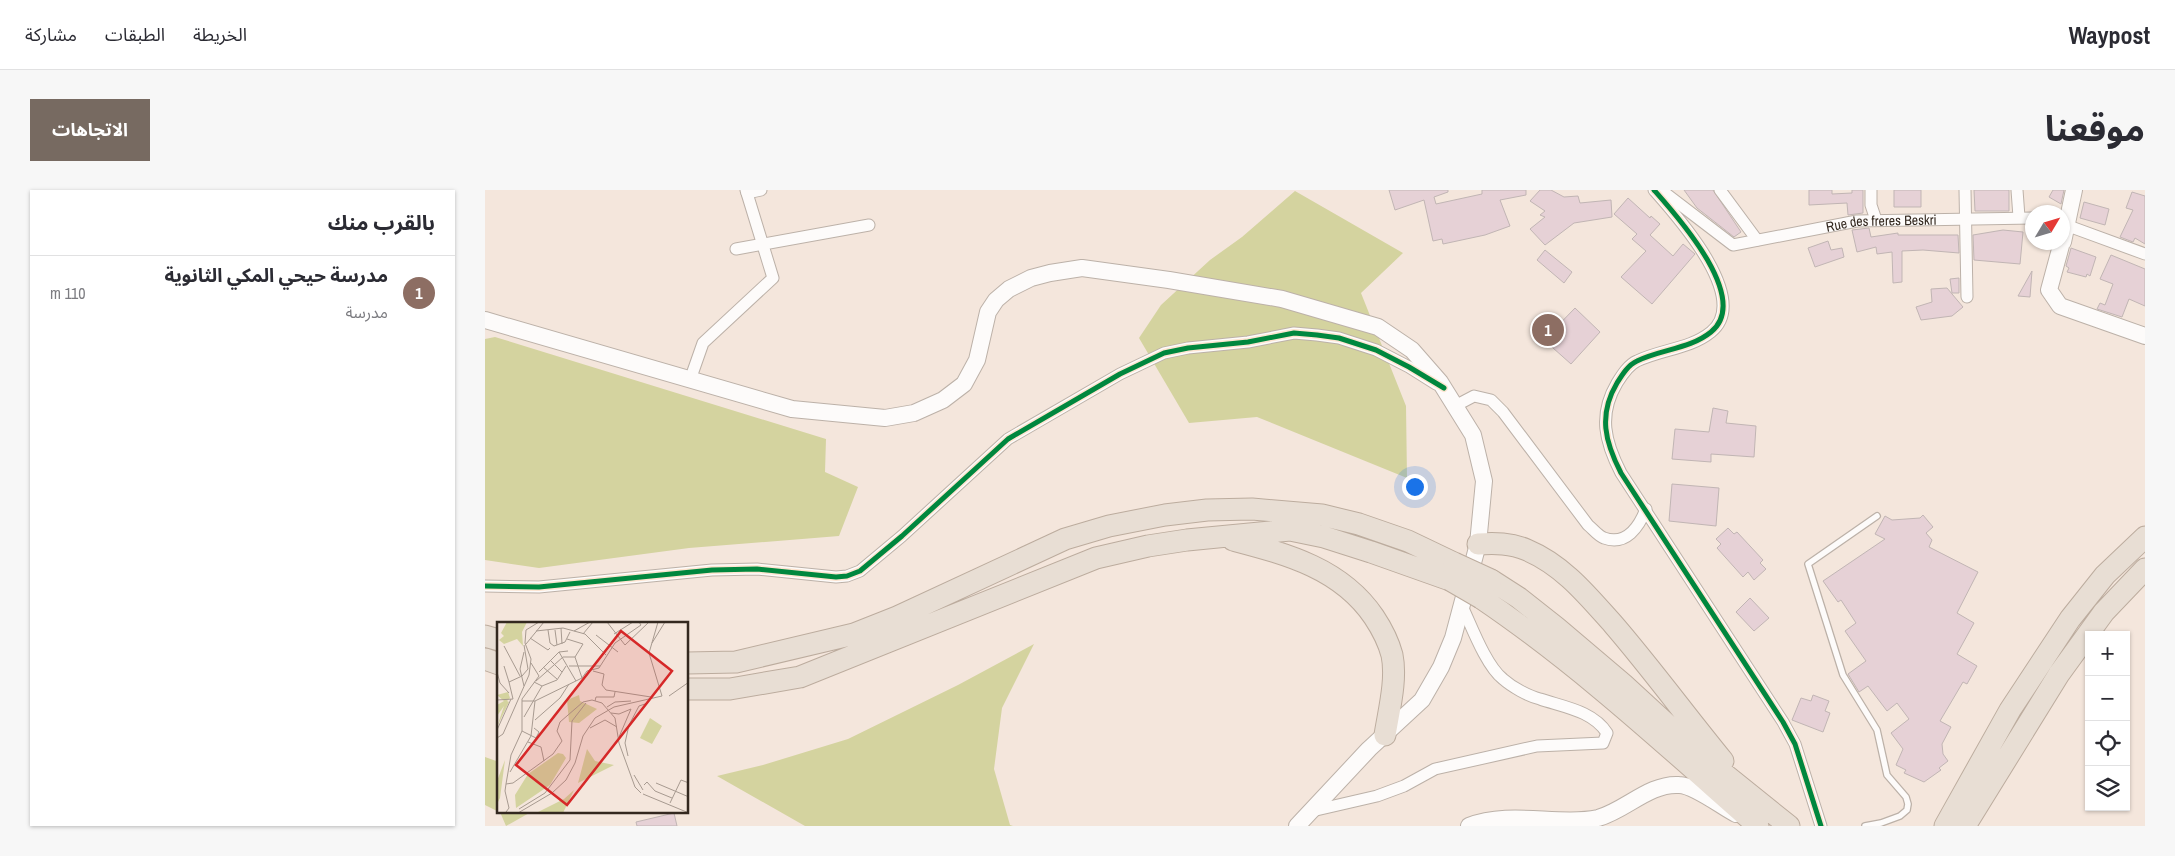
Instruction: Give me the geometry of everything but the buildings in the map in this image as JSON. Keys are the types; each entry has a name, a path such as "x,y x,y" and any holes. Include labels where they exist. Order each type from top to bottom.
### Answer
{"highway":[{"path":"689,664 736,662 854,634 897,617 1065,539 1109,526 1165,515 1207,510 1253,509 1322,515 1359,524 1407,541 1452,572 1606,692 1758,826"},
{"path":"689,689 730,689 800,677 1096,558 1148,546 1218,536 1290,530 1324,537 1362,549 1452,572"},
{"path":"1218,536 1289,555 1325,572 1345,584 1367,608 1384,633 1392,656 1392,684 1385,735"},
{"path":"1945,826 2010,710 2070,619 2105,575 2145,537"},
{"path":"1478,544 1501,543 1526,549 1545,559 1568,576 1631,645 1748,792"},
{"path":"1965,826 2059,674 2104,612 2145,569"},
{"path":"1478,594 1519,598 1623,684 1697,752 1789,826"}],"main road":[{"path":"2069,205 2074,190"},
{"path":"2061,250 2049,290 2060,306 2145,336"},
{"path":"485,320 792,409 885,418 914,413 943,400 963,384 977,360 987,312 996,300 1009,288 1031,278 1050,273 1082,268 1169,280 1282,299 1378,327 1411,350 1444,388 1473,436 1484,481 1478,544 1478,594 1453,638 1441,667 1422,700 1385,735 1297,826"},
{"path":"1469,826 1503,820 1540,821 1597,818 1617,811 1649,793 1667,786 1680,784 1758,826"}],"street":[{"path":"690,380 703,343 773,278 747,192 761,190"},
{"path":"1654,190 1684,224 1714,274 1725,303 1723,319 1712,331 1695,342 1636,361 1623,373 1614,389 1607,408 1605,432 1621,473 1783,722 1795,744 1821,826"},
{"name":"Rue des freres Beskri","path":"1661,190 1733,245 1857,221 2025,217"},
{"path":"1720,190 1757,240"},
{"path":"1871,190 1871,205 1876,220"},
{"path":"1965,190 1967,297"},
{"path":"2017,190 2019,217"},
{"path":"736,249 869,225"},
{"path":"2070,227 2145,254"},
{"path":"485,586 539,587 712,570 757,569 836,577 847,576 860,571 902,536 1008,439 1119,374 1164,354 1188,348 1247,342 1294,333 1339,338 1376,350 1444,388"},
{"path":"1455,406 1474,396 1491,400 1503,412 1588,525 1603,538 1618,540 1632,534 1641,521 1646,509"},
{"path":"1310,812 1377,796 1404,786 1435,769 1537,746 1603,743 1607,733 1600,723 1581,712 1537,699 1502,679 1481,648 1478,594"}],"lane":[{"path":"1865,826 1881,823 1900,816 1907,810 1909,804 1906,797 1887,775 1877,730 1843,674 1808,564 1877,516"}],"shaded area":[{"path":"1295,191 1403,253 1361,293 1406,406 1407,478 1257,417 1189,423 1139,338 1161,305 1210,260 1242,237"},
{"path":"495,337 826,439 825,472 858,487 839,536 689,548 539,568 485,560 485,339"},
{"path":"1034,644 1002,708 994,769 1010,825 1013,826 805,826 717,776 763,765 848,739 958,685"},
{"path":"485,757 497,761 497,811 485,805"},
{"path":"501,814 527,814 506,826"}],"cycle path":[{"path":"1654,190 1707,258 1717,279 1723,300 1721,317 1711,332 1703,338 1646,357 1628,368 1617,383 1607,406 1606,428 1608,439 1615,462 1621,473 1783,722 1795,744 1821,826"},
{"path":"485,586 539,587 712,570 757,569 836,577 847,576 860,571 902,536 1008,439 1120,374 1164,353 1188,348 1248,342 1294,333 1339,338 1376,350 1444,388"}],"place":[{"name":"مدرسة حيحي المكي الثانوية","path":"1548,330"}]}
